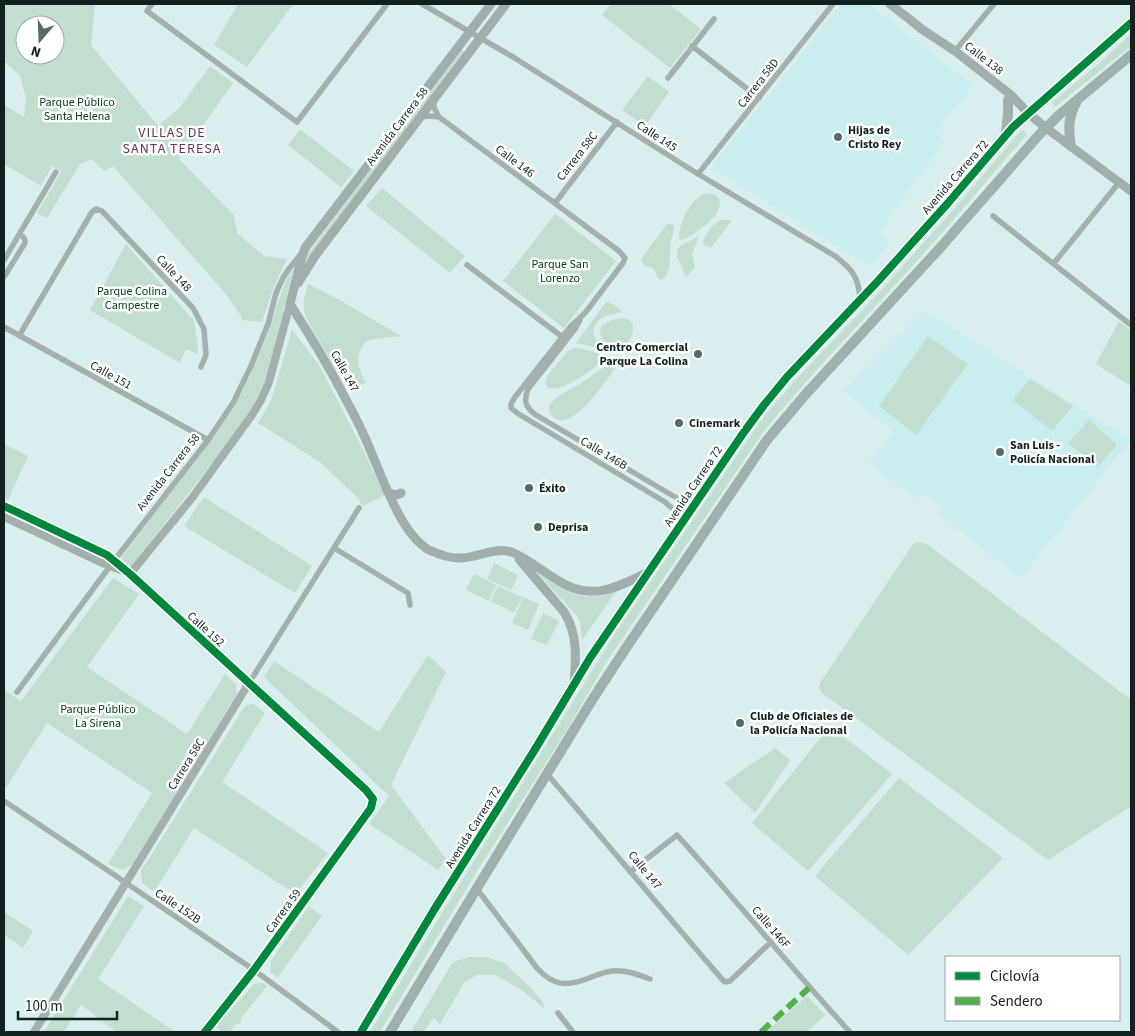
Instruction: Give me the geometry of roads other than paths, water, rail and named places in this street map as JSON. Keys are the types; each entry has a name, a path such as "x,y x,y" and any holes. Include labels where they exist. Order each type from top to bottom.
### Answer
{"highway":[{"name":"Avenida Carrera 72","path":"361,1032 590,658 764,405 786,377 878,281 948,203 1006,134 1028,112 1131,23"},
{"path":"390,1032 476,889 624,651 767,440 805,394 940,248 1046,128 1131,55"},
{"path":"1071,146 1068,128 1069,120 1079,98"},
{"path":"1006,134 1008,100"}],"main road":[{"name":"Avenida Carrera 58","path":"290,304 305,248 491,4"},
{"name":"Avenida Carrera 58","path":"293,290 315,256 506,4"},
{"name":"Calle 138","path":"890,4 1008,100 1028,112"},
{"name":"Calle 138","path":"920,28 955,51 1011,95 1046,128 1131,190"},
{"name":"Calle 138","path":"1098,166 1131,196"},
{"name":"Calle 147","path":"290,304 345,397 379,472 396,494 404,524 414,538 422,545 450,558 469,557 497,551 514,553 569,587 584,591 604,591 624,584 648,572"},
{"path":"514,553 570,621 576,658 574,684"}],"street":[{"path":"152,4 147,12 297,122 387,4"},
{"name":"Calle 145","path":"422,4 513,57 698,174 827,251 847,265 856,276 860,290 860,300"},
{"name":"Carrera 58D","path":"698,174 833,4"},
{"path":"955,51 994,4"},
{"path":"668,78 714,18"},
{"path":"692,46 759,98"},
{"path":"434,98 434,108 439,117"},
{"path":"420,117 439,117"},
{"name":"Calle 146","path":"439,117 619,251 625,258 564,339"},
{"name":"Carrera 58C","path":"555,203 618,122"},
{"path":"4,260 56,172"},
{"path":"1054,263 1117,185"},
{"name":"Calle 148","path":"19,336 92,212 96,209 102,211 193,308 204,329 206,355 201,366"},
{"path":"993,216 1131,325"},
{"path":"4,277 24,243 24,237 20,235"},
{"name":"Avenida Carrera 58","path":"17,692 112,563 208,440 233,403 246,378 268,324 276,293 288,270 305,248"},
{"path":"467,265 564,339"},
{"name":"Avenida Carrera 58","path":"130,574 192,498 261,400 269,382 290,304"},
{"name":"Calle 151","path":"4,327 208,440"},
{"name":"Calle 146B","path":"564,339 528,389 525,398 527,407 536,415 679,499 695,503"},
{"name":"Calle 146B","path":"564,339 515,397 511,408 517,414 651,493 670,506 683,522"},
{"path":"651,493 655,485"},
{"name":"Calle 152","path":"4,506 107,555 112,563"},
{"name":"Carrera 58C","path":"34,1032 359,508"},
{"name":"Calle 152","path":"4,516 112,563 130,574 373,798"},
{"path":"334,548 408,593 410,605"},
{"name":"Calle 147","path":"547,774 725,982 730,981 771,942"},
{"name":"Carrera 59","path":"205,1032 254,970 370,808 373,798"},
{"name":"Calle 152B","path":"4,801 254,970 338,1032"},
{"name":"Calle 146F","path":"630,872 677,835 809,988 850,1032"},
{"path":"476,889 545,977 561,984 574,983 612,972 635,973 650,979"},
{"path":"558,1013 573,1032"}],"place":[{"name":"Hijas de Cristo Rey","path":"838,137"},
{"name":"Centro Comercial Parque La Colina","path":"698,354"},
{"name":"Cinemark","path":"679,423"},
{"name":"San Luis - Policía Nacional","path":"1000,452"},
{"name":"Éxito","path":"529,488"},
{"name":"Deprisa","path":"538,527"},
{"name":"Club de Oficiales de la Policía Nacional","path":"740,723"}],"district":[{"name":"VILLAS DE SANTA TERESA","path":"172,140"}],"park label":[{"name":"Parque Público Santa Helena","path":"77,109"},
{"name":"Parque San Lorenzo","path":"560,271"},
{"name":"Parque Colina Campestre","path":"132,298"},
{"name":"Parque Público La Sirena","path":"98,716"}]}
